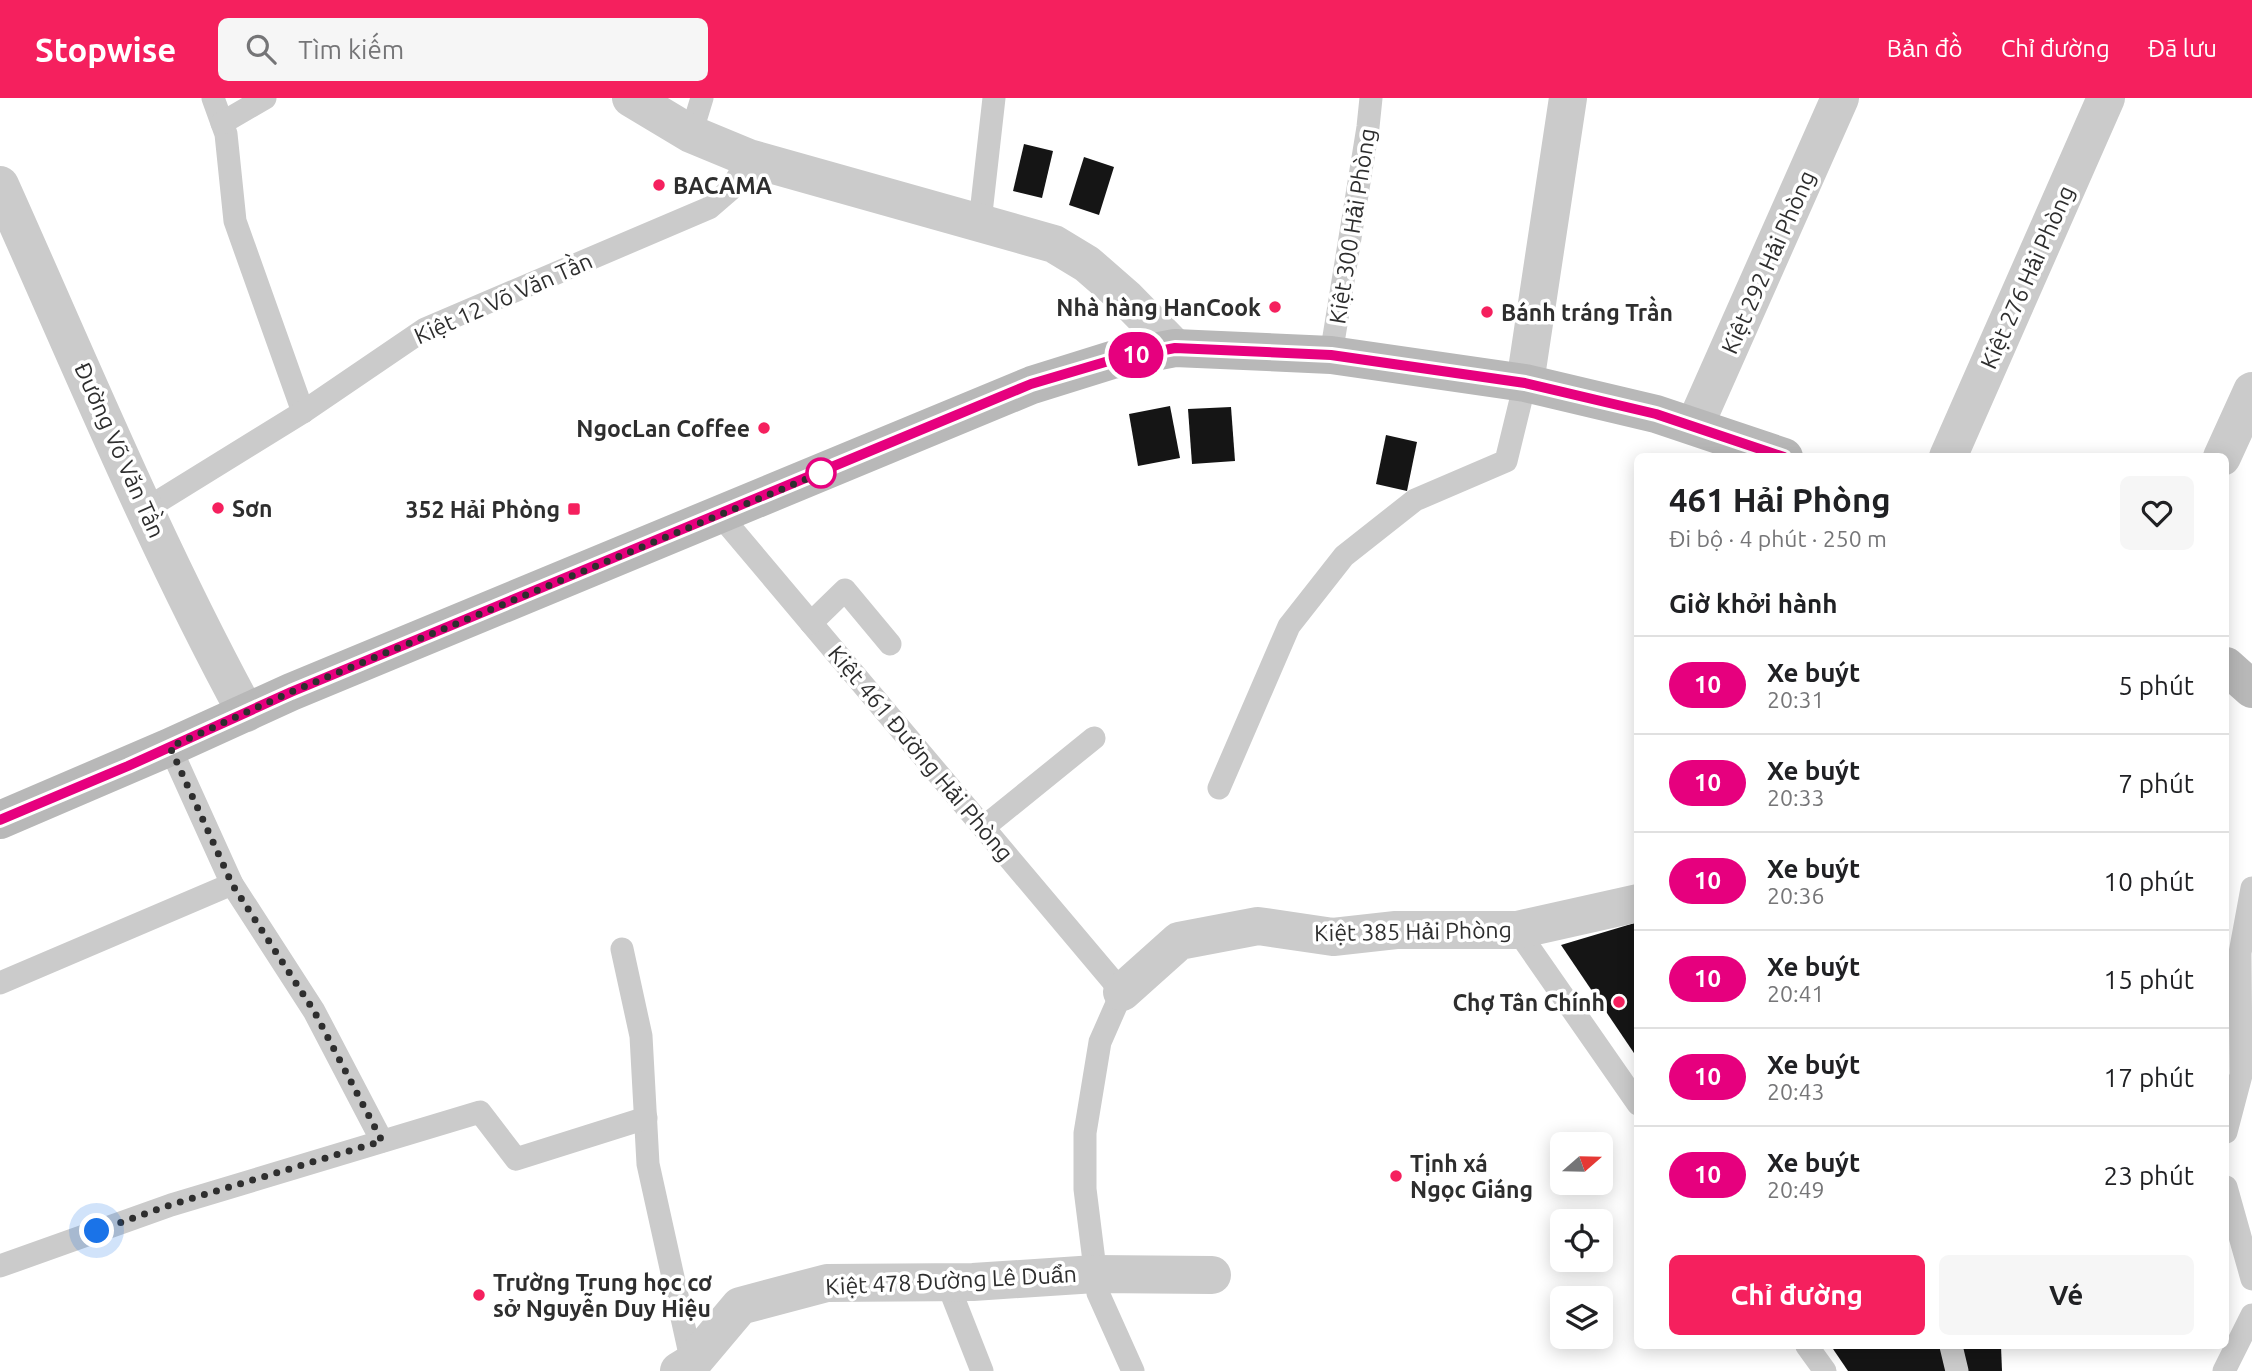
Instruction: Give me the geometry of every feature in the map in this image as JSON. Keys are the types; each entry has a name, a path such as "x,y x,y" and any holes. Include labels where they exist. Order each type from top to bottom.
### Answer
{"street":[{"path":"631,98 691,134 749,158 1054,244 1087,264 1175,348"},
{"path":"1525,383 1568,98"},
{"name":"Kiệt 292 Hải Phòng","path":"1695,425 1840,98"},
{"name":"Kiệt 276 Hải Phòng","path":"1950,453 2106,98"},
{"name":"Đường Võ Văn Tần","path":"0,184 145,509 217,660 246,713"},
{"path":"0,820 291,692 1031,384 1112,360 1175,348 1331,355 1525,383 1695,425 1773,453"},
{"path":"2224,453 2252,391"},
{"path":"2229,669 2252,689"},
{"name":"Kiệt 385 Hải Phòng","path":"1122,992 1179,941 1258,926 1333,937 1396,930 1517,930 1634,904"},
{"name":"Kiệt 478 Đường Lê Duẩn","path":"686,1367 740,1306 827,1283 974,1282 1095,1273 1212,1275"}],"lane":[{"path":"213,98 226,134 235,221 303,411"},
{"path":"222,123 265,98"},
{"path":"691,134 702,98"},
{"path":"980,222 994,98"},
{"name":"Kiệt 300 Hải Phòng","path":"1331,355 1371,98"},
{"name":"Kiệt 12 Võ Văn Tần","path":"145,509 303,411 425,330 709,208 731,190 749,158"},
{"path":"1219,788 1289,626 1344,556 1415,500 1506,461 1525,383"},
{"name":"Kiệt 461 Đường Hải Phòng","path":"720,515 1122,992"},
{"path":"811,623 845,590 890,644"},
{"path":"984,827 1094,738"},
{"path":"170,747 232,884 314,1011 382,1141"},
{"path":"0,983 232,884"},
{"path":"2229,1121 2241,1075 2241,953 2252,888"},
{"path":"1517,930 1634,1098"},
{"path":"622,948 641,1035 648,1164 686,1367"},
{"path":"1122,992 1100,1042 1084,1133 1086,1189 1098,1293 1133,1371"},
{"path":"0,1266 170,1205 480,1112 516,1159 646,1118"},
{"path":"2229,1198 2252,1279"},
{"path":"947,1282 982,1371"},
{"path":"2224,1371 2252,1315"},
{"path":"1809,1349 1825,1371"},
{"path":"1952,1349 1957,1371"}],"building":[{"path":"1024,144 1053,151 1042,198 1013,191"},
{"path":"1084,157 1114,167 1099,215 1069,205"},
{"path":"1170,406 1180,458 1138,466 1129,414"},
{"path":"1231,407 1235,461 1192,464 1188,409"},
{"path":"1386,435 1417,442 1407,491 1376,484"},
{"name":"Chợ Tân Chính","path":"1634,923 1634,1053 1561,945"},
{"path":"1833,1349 2001,1349 2002,1371 1848,1371"}],"bus line":[{"name":"10","path":"0,820 128,766 291,692 1031,384 1112,360 1175,348 1331,355 1525,383 1695,425 1773,453"}],"place":[{"name":"BACAMA","path":"659,185"},
{"name":"Nhà hàng HanCook","path":"1275,307"},
{"name":"Bánh tráng Trần","path":"1487,312"},
{"name":"NgocLan Coffee","path":"764,428"},
{"name":"Sơn","path":"218,508"},
{"name":"352 Hải Phòng","path":"574,509"},
{"name":"Chợ Tân Chính","path":"1619,1002"},
{"name":"Tịnh xá Ngọc Giáng","path":"1396,1176"},
{"name":"Trường Trung học cơ sở Nguyễn Duy Hiệu","path":"479,1295"}],"route":[{"path":"97,1231 170,1205 382,1141 314,1011 232,884 170,747 291,692 821,473"}]}
